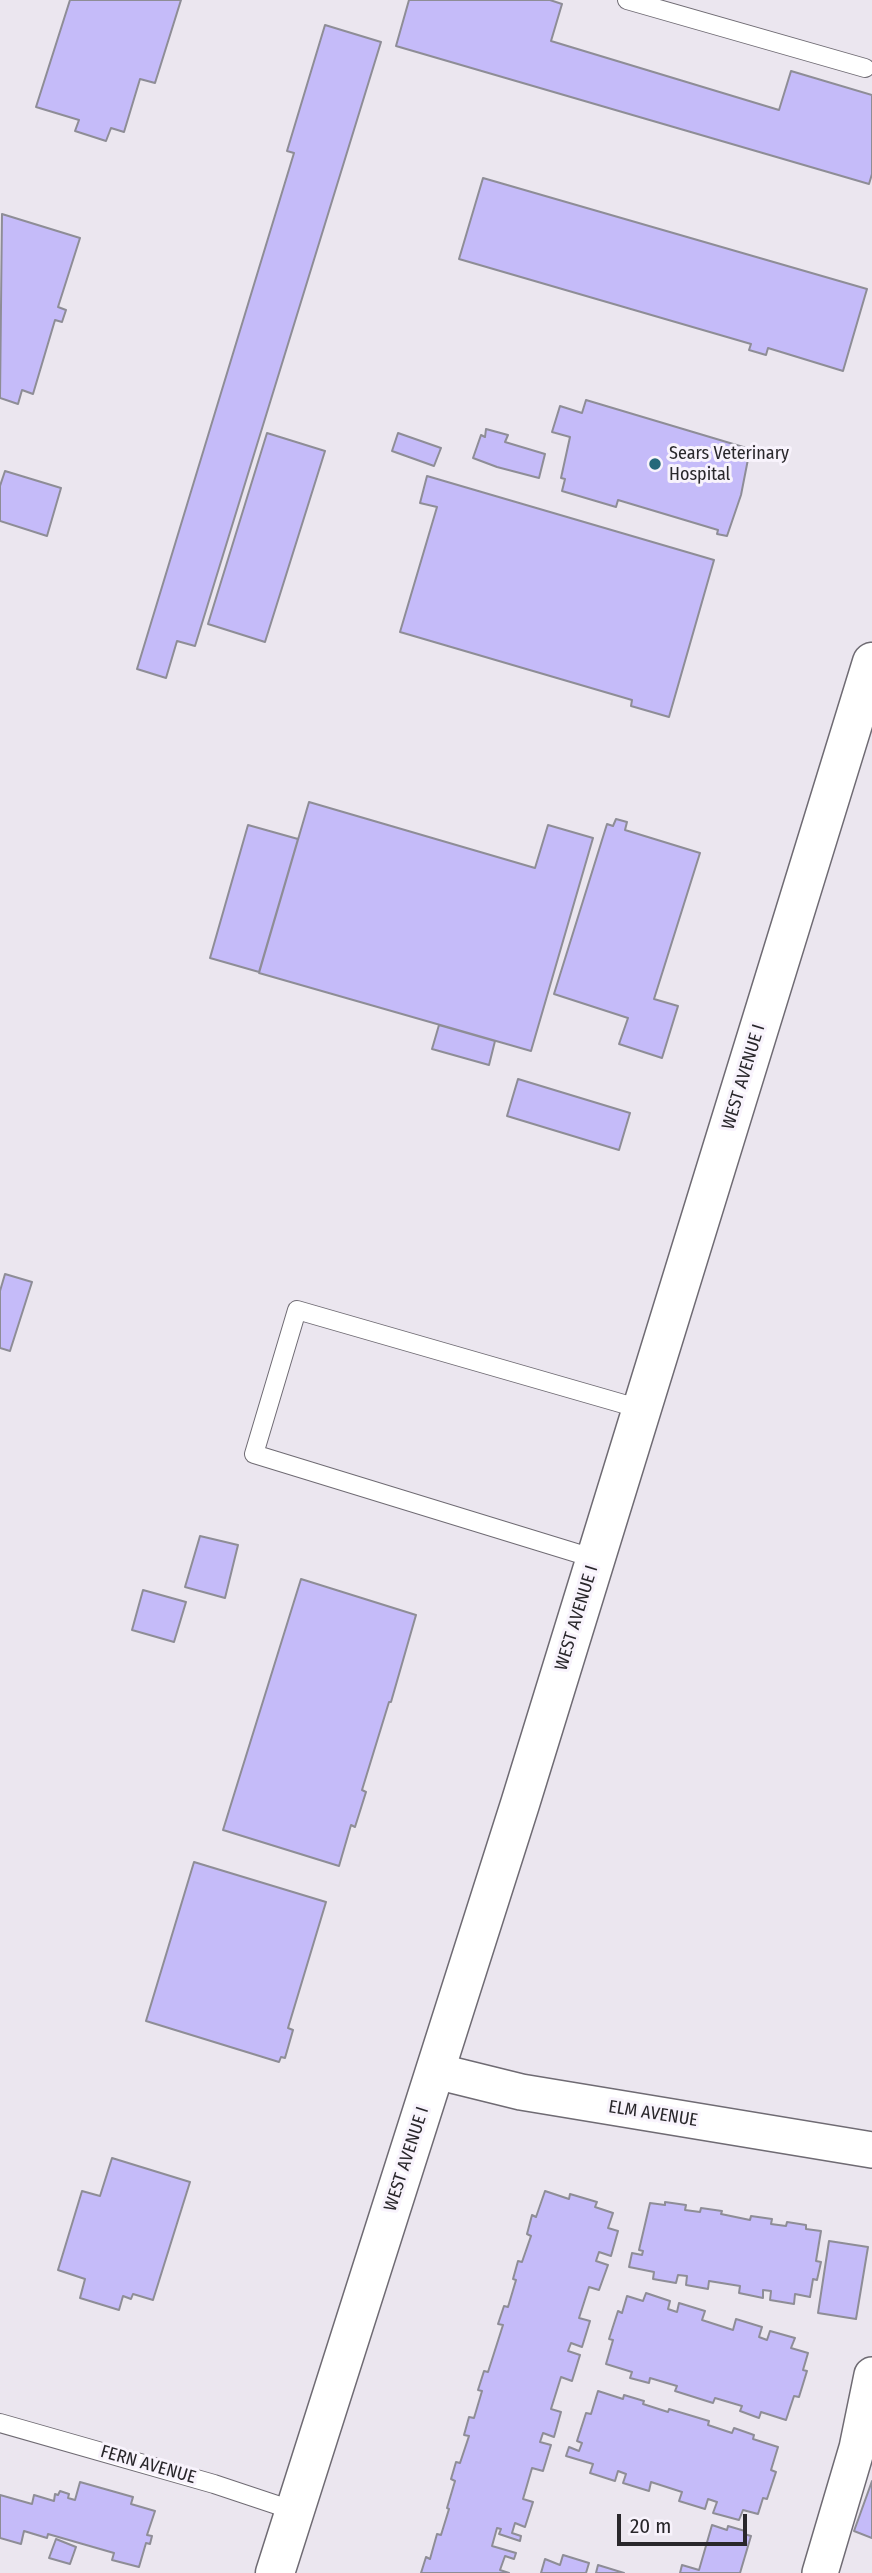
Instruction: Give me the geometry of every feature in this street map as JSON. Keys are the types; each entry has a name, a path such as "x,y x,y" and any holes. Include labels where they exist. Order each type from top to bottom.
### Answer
{"main road":[{"name":"WEST AVENUE I","path":"275,2573 596,1559 872,662"}],"street":[{"name":"ELM AVENUE","path":"436,2071 521,2092 872,2150"},
{"path":"820,2573 858,2448 872,2375"}],"lane":[{"path":"626,0 654,4 865,68"},
{"path":"596,1559 254,1454 273,1388 297,1310 641,1409"},
{"name":"FERN AVENUE","path":"0,2423 214,2484 295,2511"}],"building":[{"path":"70,0 181,0 155,83 140,79 124,132 111,128 106,141 75,131 79,120 36,107"},
{"path":"409,0 550,0 562,4 551,41 779,110 791,71 872,95 872,174 869,184 396,46"},
{"path":"325,25 381,42 195,646 177,641 166,678 137,669 294,153 287,151"},
{"path":"483,178 867,289 843,371 768,348 766,355 749,350 751,344 459,259"},
{"path":"2,214 80,238 58,307 66,310 62,322 55,320 33,394 22,390 18,404 0,398"},
{"name":"Sears Veterinary Hospital","path":"586,400 750,449 741,495 727,536 717,534 718,530 618,500 616,507 562,491 565,479 561,478 570,437 552,432 560,406 582,413"},
{"path":"486,429 508,435 505,442 545,454 539,478 473,458 481,435 485,437"},
{"path":"267,433 325,451 265,642 208,624"},
{"path":"398,433 441,448 434,466 392,451"},
{"path":"5,471 61,488 47,536 0,521 0,486"},
{"path":"427,476 714,560 669,717 631,706 632,700 400,632 437,507 420,503"},
{"path":"309,802 535,868 548,825 593,838 531,1051 259,973"},
{"path":"616,819 627,822 625,830 700,853 654,999 678,1006 662,1058 619,1044 628,1018 554,994 607,824 613,826"},
{"path":"248,825 298,839 259,972 210,958"},
{"path":"439,1025 495,1041 489,1065 432,1049"},
{"path":"518,1079 630,1113 619,1150 507,1116"},
{"path":"5,1274 32,1282 10,1351 0,1348 0,1291"},
{"path":"200,1536 238,1545 225,1598 185,1587"},
{"path":"301,1579 416,1615 362,1790 366,1792 355,1827 351,1825 339,1866 223,1830"},
{"path":"143,1590 186,1602 174,1642 132,1630"},
{"path":"194,1862 326,1902 288,2028 293,2030 285,2058 281,2057 279,2062 146,2021"},
{"path":"112,2158 190,2182 153,2300 133,2294 131,2299 123,2296 119,2310 80,2298 85,2279 58,2270 82,2191 100,2196"},
{"path":"545,2191 569,2199 570,2194 597,2202 595,2207 613,2213 608,2228 618,2231 611,2256 599,2252 596,2261 608,2265 599,2290 589,2287 579,2318 590,2321 582,2347 571,2343 568,2351 580,2355 572,2381 561,2377 551,2409 561,2412 554,2437 543,2433 540,2442 551,2445 543,2471 532,2468 523,2499 533,2502 525,2527 515,2523 512,2533 521,2536 520,2541 499,2534 501,2529 497,2528 492,2546 516,2553 514,2559 505,2556 500,2570 509,2573 421,2573 426,2557 430,2559 437,2534 441,2535 455,2481 451,2479 456,2462 460,2463 469,2436 464,2435 469,2417 474,2418 482,2391 478,2390 484,2371 488,2372 503,2325 498,2324 504,2306 508,2307 518,2261 522,2262 531,2236 527,2234 532,2215 536,2217"},
{"path":"665,2202 686,2205 685,2210 700,2212 701,2208 722,2211 721,2214 750,2220 751,2216 772,2219 771,2224 786,2226 787,2222 821,2231 816,2261 821,2262 817,2280 813,2279 810,2297 795,2294 794,2304 770,2300 771,2291 763,2290 763,2298 739,2293 740,2286 709,2281 708,2289 686,2285 687,2276 678,2275 676,2283 653,2279 654,2272 629,2267 632,2253 642,2255 643,2251 639,2250 650,2203 665,2205"},
{"path":"829,2241 868,2247 856,2319 818,2313"},
{"path":"646,2293 670,2301 668,2309 677,2312 679,2303 705,2311 702,2320 733,2330 736,2319 762,2327 759,2337 767,2340 770,2331 795,2338 791,2348 808,2353 803,2370 807,2371 799,2397 794,2396 786,2420 761,2412 759,2418 740,2411 742,2406 715,2398 713,2403 675,2391 677,2386 650,2378 649,2383 630,2378 632,2372 606,2364 613,2340 609,2339 618,2311 622,2313 627,2296 643,2301"},
{"path":"598,2391 623,2399 624,2395 668,2412 669,2409 709,2421 708,2425 732,2433 734,2428 754,2435 753,2439 778,2447 771,2470 776,2472 767,2499 763,2498 758,2514 743,2510 739,2520 713,2513 717,2502 708,2499 705,2509 679,2501 682,2492 651,2482 649,2491 623,2483 626,2474 618,2471 615,2481 590,2473 593,2464 566,2456 569,2447 579,2451 582,2443 577,2441 586,2413 591,2414"},
{"path":"872,2481 872,2538 854,2531"},
{"path":"80,2482 133,2497 131,2504 155,2511 147,2535 152,2536 150,2544 146,2543 139,2567 112,2560 114,2553 48,2534 47,2538 24,2531 21,2544 0,2538 0,2495 32,2504 34,2495 54,2501 55,2494 58,2495 60,2491 75,2500"},
{"path":"712,2525 727,2530 728,2526 745,2531 744,2534 751,2536 740,2573 680,2573 682,2565 699,2570"},
{"path":"56,2539 76,2547 70,2564 49,2558"},
{"path":"563,2555 589,2563 586,2573 541,2573 545,2559 560,2565"},
{"path":"598,2565 624,2573 596,2573"}],"place":[{"name":"Sears Veterinary Hospital","path":"655,464"}]}
